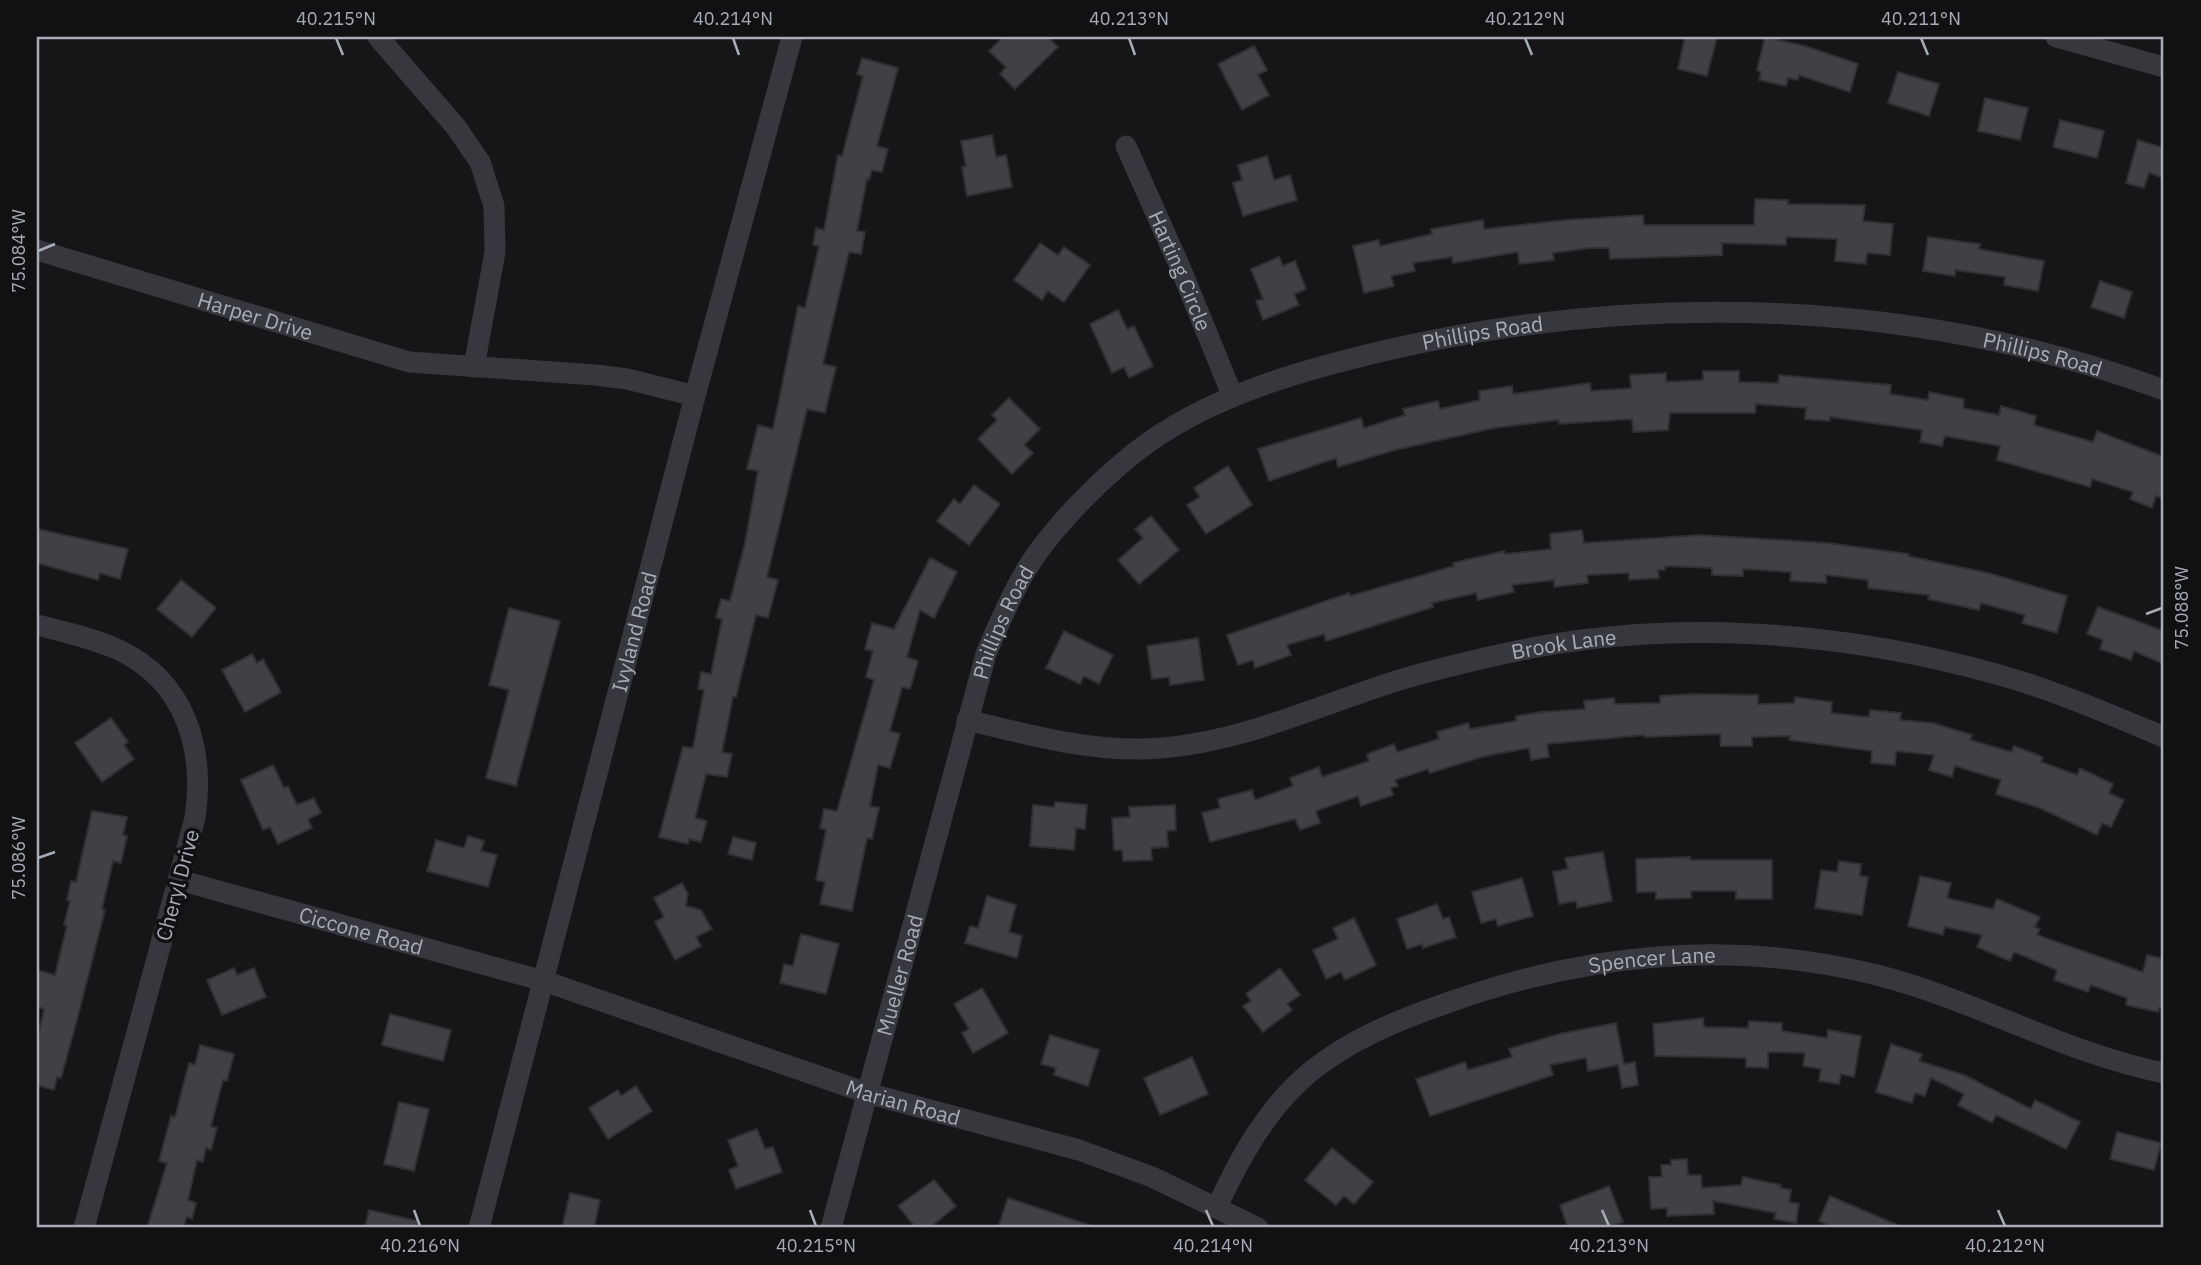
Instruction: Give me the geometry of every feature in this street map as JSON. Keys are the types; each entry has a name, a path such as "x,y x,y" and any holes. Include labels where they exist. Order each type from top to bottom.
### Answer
{"street":[{"path":"378,37 456,127 480,162 494,206 495,252 474,367"},
{"name":"Ivyland Road","path":"479,1228 695,396 792,37"},
{"path":"2056,37 2164,67"},
{"name":"Harting Circle","path":"1126,146 1233,397"},
{"name":"Harper Drive","path":"37,250 409,362 627,379 695,396"},
{"name":"Phillips Road","path":"967,720 986,654 1028,567 1105,479 1150,441 1186,419 1233,397 1344,361 1431,340 1532,323 1664,311 1732,311 1887,322 2080,361 2164,390"},
{"name":"Cheryl Drive","path":"37,625 118,650 143,664 161,680 180,708 193,737 198,758 199,792 178,880 84,1228"},
{"name":"Brook Lane","path":"967,720 1062,743 1142,749 1180,746 1274,725 1422,673 1509,653 1557,644 1669,633 1718,632 1822,640 1932,658 1998,674 2073,699 2164,737"},
{"name":"Mueller Road","path":"831,1228 967,720"},
{"name":"Ciccone Road","path":"178,880 544,981"},
{"name":"Spencer Lane","path":"1217,1207 1263,1123 1308,1074 1341,1049 1378,1029 1475,993 1583,965 1628,958 1672,955 1756,956 1859,971 1941,995 2099,1057 2164,1073"},
{"name":"Marian Road","path":"544,981 867,1093 1079,1150 1152,1177 1258,1228"}],"building":[{"path":"1003,37 1048,37 1058,47 1015,89 1000,74 1006,67 989,51"},
{"path":"1685,37 1717,37 1707,76 1678,69"},
{"path":"1765,37 1805,46 1858,64 1850,92 1799,75 1798,80 1788,78 1786,86 1759,80 1761,72 1757,70"},
{"path":"1254,46 1267,70 1258,75 1269,95 1242,110 1218,64"},
{"path":"862,58 898,68 877,146 888,149 882,172 872,170 869,180 867,179 857,231 865,232 861,254 849,252 823,364 836,367 825,413 807,409 767,577 778,580 768,618 756,615 736,697 733,697 722,752 732,754 727,777 706,774 695,818 707,821 701,842 689,839 688,844 659,837 683,747 693,748 704,690 698,689 701,672 711,674 722,619 716,618 721,599 730,601 745,543 758,471 747,469 758,425 773,429 798,306 805,308 819,246 813,245 816,228 824,230 838,155 842,156 863,76 857,74"},
{"path":"1898,72 1939,84 1929,116 1888,103"},
{"path":"1985,98 2028,108 2020,140 1978,131"},
{"path":"2060,120 2104,131 2097,158 2053,147"},
{"path":"992,135 996,157 1006,155 1012,187 967,196 962,167 966,166 961,141"},
{"path":"2138,140 2164,148 2164,178 2149,173 2144,188 2126,183"},
{"path":"1267,156 1274,180 1290,175 1297,200 1243,216 1233,183 1242,180 1238,165"},
{"path":"1755,199 1788,200 1788,204 1865,205 1863,221 1893,224 1890,255 1867,253 1866,264 1835,261 1837,239 1786,237 1786,245 1722,243 1722,255 1610,259 1609,248 1590,248 1553,253 1554,260 1519,264 1518,252 1453,263 1452,257 1413,263 1415,271 1391,276 1394,286 1364,293 1353,246 1379,240 1380,246 1432,234 1431,229 1483,220 1484,229 1643,215 1644,225 1754,225"},
{"path":"1928,237 1980,244 1979,249 2044,261 2038,291 2004,285 2005,277 1955,270 1955,276 1923,271"},
{"path":"1040,243 1058,255 1064,247 1090,265 1064,302 1048,291 1042,300 1014,280"},
{"path":"1279,257 1283,266 1295,261 1306,289 1294,294 1299,305 1263,320 1256,301 1263,299 1251,269"},
{"path":"2100,281 2132,292 2124,318 2091,307"},
{"path":"1118,310 1127,329 1134,326 1153,366 1129,378 1124,367 1112,373 1090,324"},
{"path":"1703,371 1739,371 1739,382 1778,383 1779,375 1891,385 1890,394 1928,400 1929,392 1964,399 1963,408 1999,415 2001,406 2036,416 2034,425 2093,442 2097,431 2164,457 2164,499 2156,496 2152,508 2130,499 2133,492 2092,479 2090,487 1997,460 2000,446 1945,436 1942,446 1920,442 1922,430 1830,417 1830,421 1805,419 1806,408 1756,404 1755,413 1670,413 1668,430 1633,432 1632,419 1559,424 1558,420 1494,428 1395,450 1338,467 1336,458 1269,481 1258,449 1361,418 1364,428 1405,415 1403,409 1438,401 1440,409 1480,400 1479,391 1512,386 1513,394 1590,383 1591,391 1631,388 1630,375 1666,373 1666,382 1703,380"},
{"path":"1009,398 1040,429 1024,445 1033,453 1012,474 978,439 997,420 992,415"},
{"path":"1228,466 1252,505 1206,534 1187,505 1200,497 1194,488"},
{"path":"974,485 1000,504 969,545 937,521 954,499 960,504"},
{"path":"1151,516 1179,550 1139,584 1118,560 1143,538 1135,529"},
{"path":"37,529 128,549 120,579 100,573 98,580 37,563"},
{"path":"1582,530 1584,543 1700,535 1828,543 1909,554 1908,556 1988,573 2067,596 2057,633 2022,623 2025,615 1981,603 1979,610 1928,599 1929,595 1868,588 1868,580 1826,575 1826,583 1790,581 1791,572 1743,569 1743,576 1712,575 1712,568 1665,566 1665,570 1658,570 1659,578 1629,580 1629,573 1587,575 1588,583 1554,587 1554,580 1512,585 1514,592 1478,600 1476,593 1432,603 1433,607 1326,641 1324,634 1287,645 1291,655 1255,668 1253,660 1238,665 1227,635 1349,593 1350,596 1454,566 1453,563 1504,551 1505,554 1551,549 1550,534"},
{"path":"930,558 957,572 934,618 920,610 907,657 918,661 910,689 902,687 890,731 900,734 890,768 878,765 870,806 879,808 872,839 867,838 852,911 820,904 825,882 816,880 826,830 820,828 824,809 837,811 874,680 866,677 873,651 865,649 872,623 894,629"},
{"path":"181,580 216,608 192,637 157,609"},
{"path":"2098,607 2164,631 2164,664 2134,651 2131,660 2100,649 2103,640 2087,634"},
{"path":"509,608 560,621 516,786 486,778 509,690 489,685"},
{"path":"1064,631 1113,655 1099,684 1084,676 1080,684 1046,668"},
{"path":"1198,638 1204,680 1170,685 1169,677 1152,679 1147,646"},
{"path":"252,654 257,663 263,659 281,692 245,712 222,670"},
{"path":"1758,695 1758,704 1794,703 1795,697 1832,702 1831,713 1869,717 1870,710 1901,713 1900,720 1933,723 1972,735 1970,740 2012,752 2014,746 2043,757 2041,762 2077,775 2080,768 2113,784 2109,793 2124,800 2111,827 2102,823 2097,835 2040,808 1996,794 2001,780 1955,766 1952,777 1929,770 1934,755 1896,751 1895,765 1871,763 1872,751 1789,740 1790,736 1752,737 1752,746 1721,746 1720,734 1644,735 1547,744 1549,757 1531,760 1529,748 1485,756 1430,773 1428,769 1395,780 1398,786 1391,788 1393,795 1361,806 1358,796 1316,811 1320,823 1300,830 1295,819 1210,842 1202,813 1220,808 1218,799 1252,790 1255,800 1293,786 1290,778 1319,767 1322,777 1369,761 1367,754 1394,744 1397,752 1439,739 1437,732 1468,723 1470,729 1516,721 1516,716 1585,709 1584,701 1614,698 1615,704 1660,703 1660,696"},
{"path":"111,718 128,742 124,745 134,759 102,782 75,743"},
{"path":"273,765 284,788 288,786 297,805 314,798 321,813 308,819 312,828 278,844 270,827 263,830 241,780"},
{"path":"1055,802 1087,805 1085,829 1076,828 1074,850 1030,846 1033,805 1054,807"},
{"path":"1175,805 1176,830 1167,831 1168,847 1151,848 1152,860 1123,861 1122,850 1114,850 1112,818 1130,817 1129,807"},
{"path":"92,811 127,817 123,835 127,836 121,863 113,861 102,909 105,910 78,1016 61,1078 57,1077 54,1090 37,1085 37,1042 44,1009 37,1007 37,970 55,975 67,926 64,925 70,901 67,900 71,881 76,882"},
{"path":"468,836 484,841 481,851 497,855 488,887 427,871 436,840 464,848"},
{"path":"733,837 756,843 752,860 728,854"},
{"path":"1603,852 1612,901 1577,908 1576,901 1559,904 1553,872 1568,869 1565,858"},
{"path":"1690,857 1690,860 1772,860 1772,899 1736,899 1736,891 1691,891 1691,898 1656,899 1656,892 1637,892 1636,859"},
{"path":"1839,861 1861,864 1860,876 1868,877 1862,915 1815,908 1821,870 1837,872"},
{"path":"1920,876 1951,883 1947,898 1993,909 1997,899 2040,917 2035,927 2040,929 2037,935 2143,972 2147,955 2164,959 2164,1009 2159,1008 2158,1012 2126,1005 2127,998 2091,985 2088,992 2054,980 2057,970 2014,952 2010,961 1977,947 1982,935 1945,927 1943,935 1908,926"},
{"path":"1522,878 1533,916 1498,926 1496,919 1481,923 1472,892"},
{"path":"682,883 688,894 686,906 701,910 712,929 696,937 701,946 675,960 655,922 664,917 654,898"},
{"path":"987,896 1016,905 1009,932 1022,936 1017,958 965,943 970,926 978,928"},
{"path":"1437,904 1443,919 1449,917 1456,937 1423,948 1422,944 1407,949 1397,919"},
{"path":"1354,918 1376,965 1345,980 1341,972 1326,979 1313,950 1338,939 1333,928"},
{"path":"801,934 839,944 826,994 780,983 784,964 793,966"},
{"path":"234,968 237,975 254,968 266,997 222,1015 207,980"},
{"path":"1280,968 1300,995 1287,1004 1292,1010 1263,1032 1243,1006 1251,1001 1246,994"},
{"path":"982,988 1008,1033 973,1053 962,1033 969,1029 954,1004"},
{"path":"390,1014 451,1030 443,1061 382,1045"},
{"path":"1703,1018 1704,1027 1748,1028 1749,1021 1782,1023 1782,1031 1827,1038 1828,1030 1861,1036 1854,1077 1841,1074 1839,1084 1819,1081 1821,1069 1803,1066 1805,1053 1768,1052 1768,1068 1746,1067 1746,1058 1655,1056 1653,1024"},
{"path":"1616,1023 1624,1064 1635,1062 1638,1085 1622,1088 1618,1065 1588,1071 1586,1058 1550,1065 1553,1075 1430,1116 1416,1079 1465,1062 1468,1070 1512,1057 1509,1049 1559,1034"},
{"path":"1050,1035 1099,1050 1088,1086 1054,1075 1056,1068 1041,1064"},
{"path":"1891,1044 1922,1054 1919,1061 1964,1075 2031,1109 2035,1100 2080,1122 2066,1149 1996,1115 1992,1123 1958,1105 1964,1094 1931,1078 1925,1096 1915,1093 1912,1103 1876,1092"},
{"path":"200,1045 234,1054 227,1081 223,1080 211,1126 217,1128 211,1150 206,1148 203,1162 197,1160 188,1200 196,1203 192,1219 187,1217 183,1228 147,1228 167,1163 159,1161 171,1116 175,1117 189,1063 195,1065"},
{"path":"1192,1057 1208,1094 1160,1115 1144,1078"},
{"path":"636,1086 652,1111 608,1139 589,1108 618,1090 621,1096"},
{"path":"399,1102 429,1109 414,1171 384,1164"},
{"path":"757,1129 765,1149 773,1147 782,1172 736,1189 729,1170 738,1166 728,1140"},
{"path":"2117,1132 2161,1143 2154,1170 2110,1159"},
{"path":"1332,1148 1373,1182 1354,1204 1344,1196 1336,1205 1305,1180"},
{"path":"1687,1159 1688,1175 1701,1175 1702,1188 1741,1185 1743,1177 1781,1185 1780,1188 1791,1190 1789,1202 1799,1204 1796,1223 1774,1219 1776,1213 1713,1201 1714,1214 1667,1216 1667,1208 1651,1209 1649,1177 1662,1177 1661,1165 1671,1165 1671,1160"},
{"path":"934,1180 956,1206 929,1228 916,1228 898,1206"},
{"path":"1609,1186 1623,1222 1606,1228 1568,1228 1560,1205"},
{"path":"570,1193 600,1200 594,1228 562,1228"},
{"path":"1830,1196 1904,1228 1834,1228 1819,1221"},
{"path":"1008,1198 1089,1225 1089,1228 998,1228"},
{"path":"369,1210 418,1221 417,1228 365,1228"}]}
